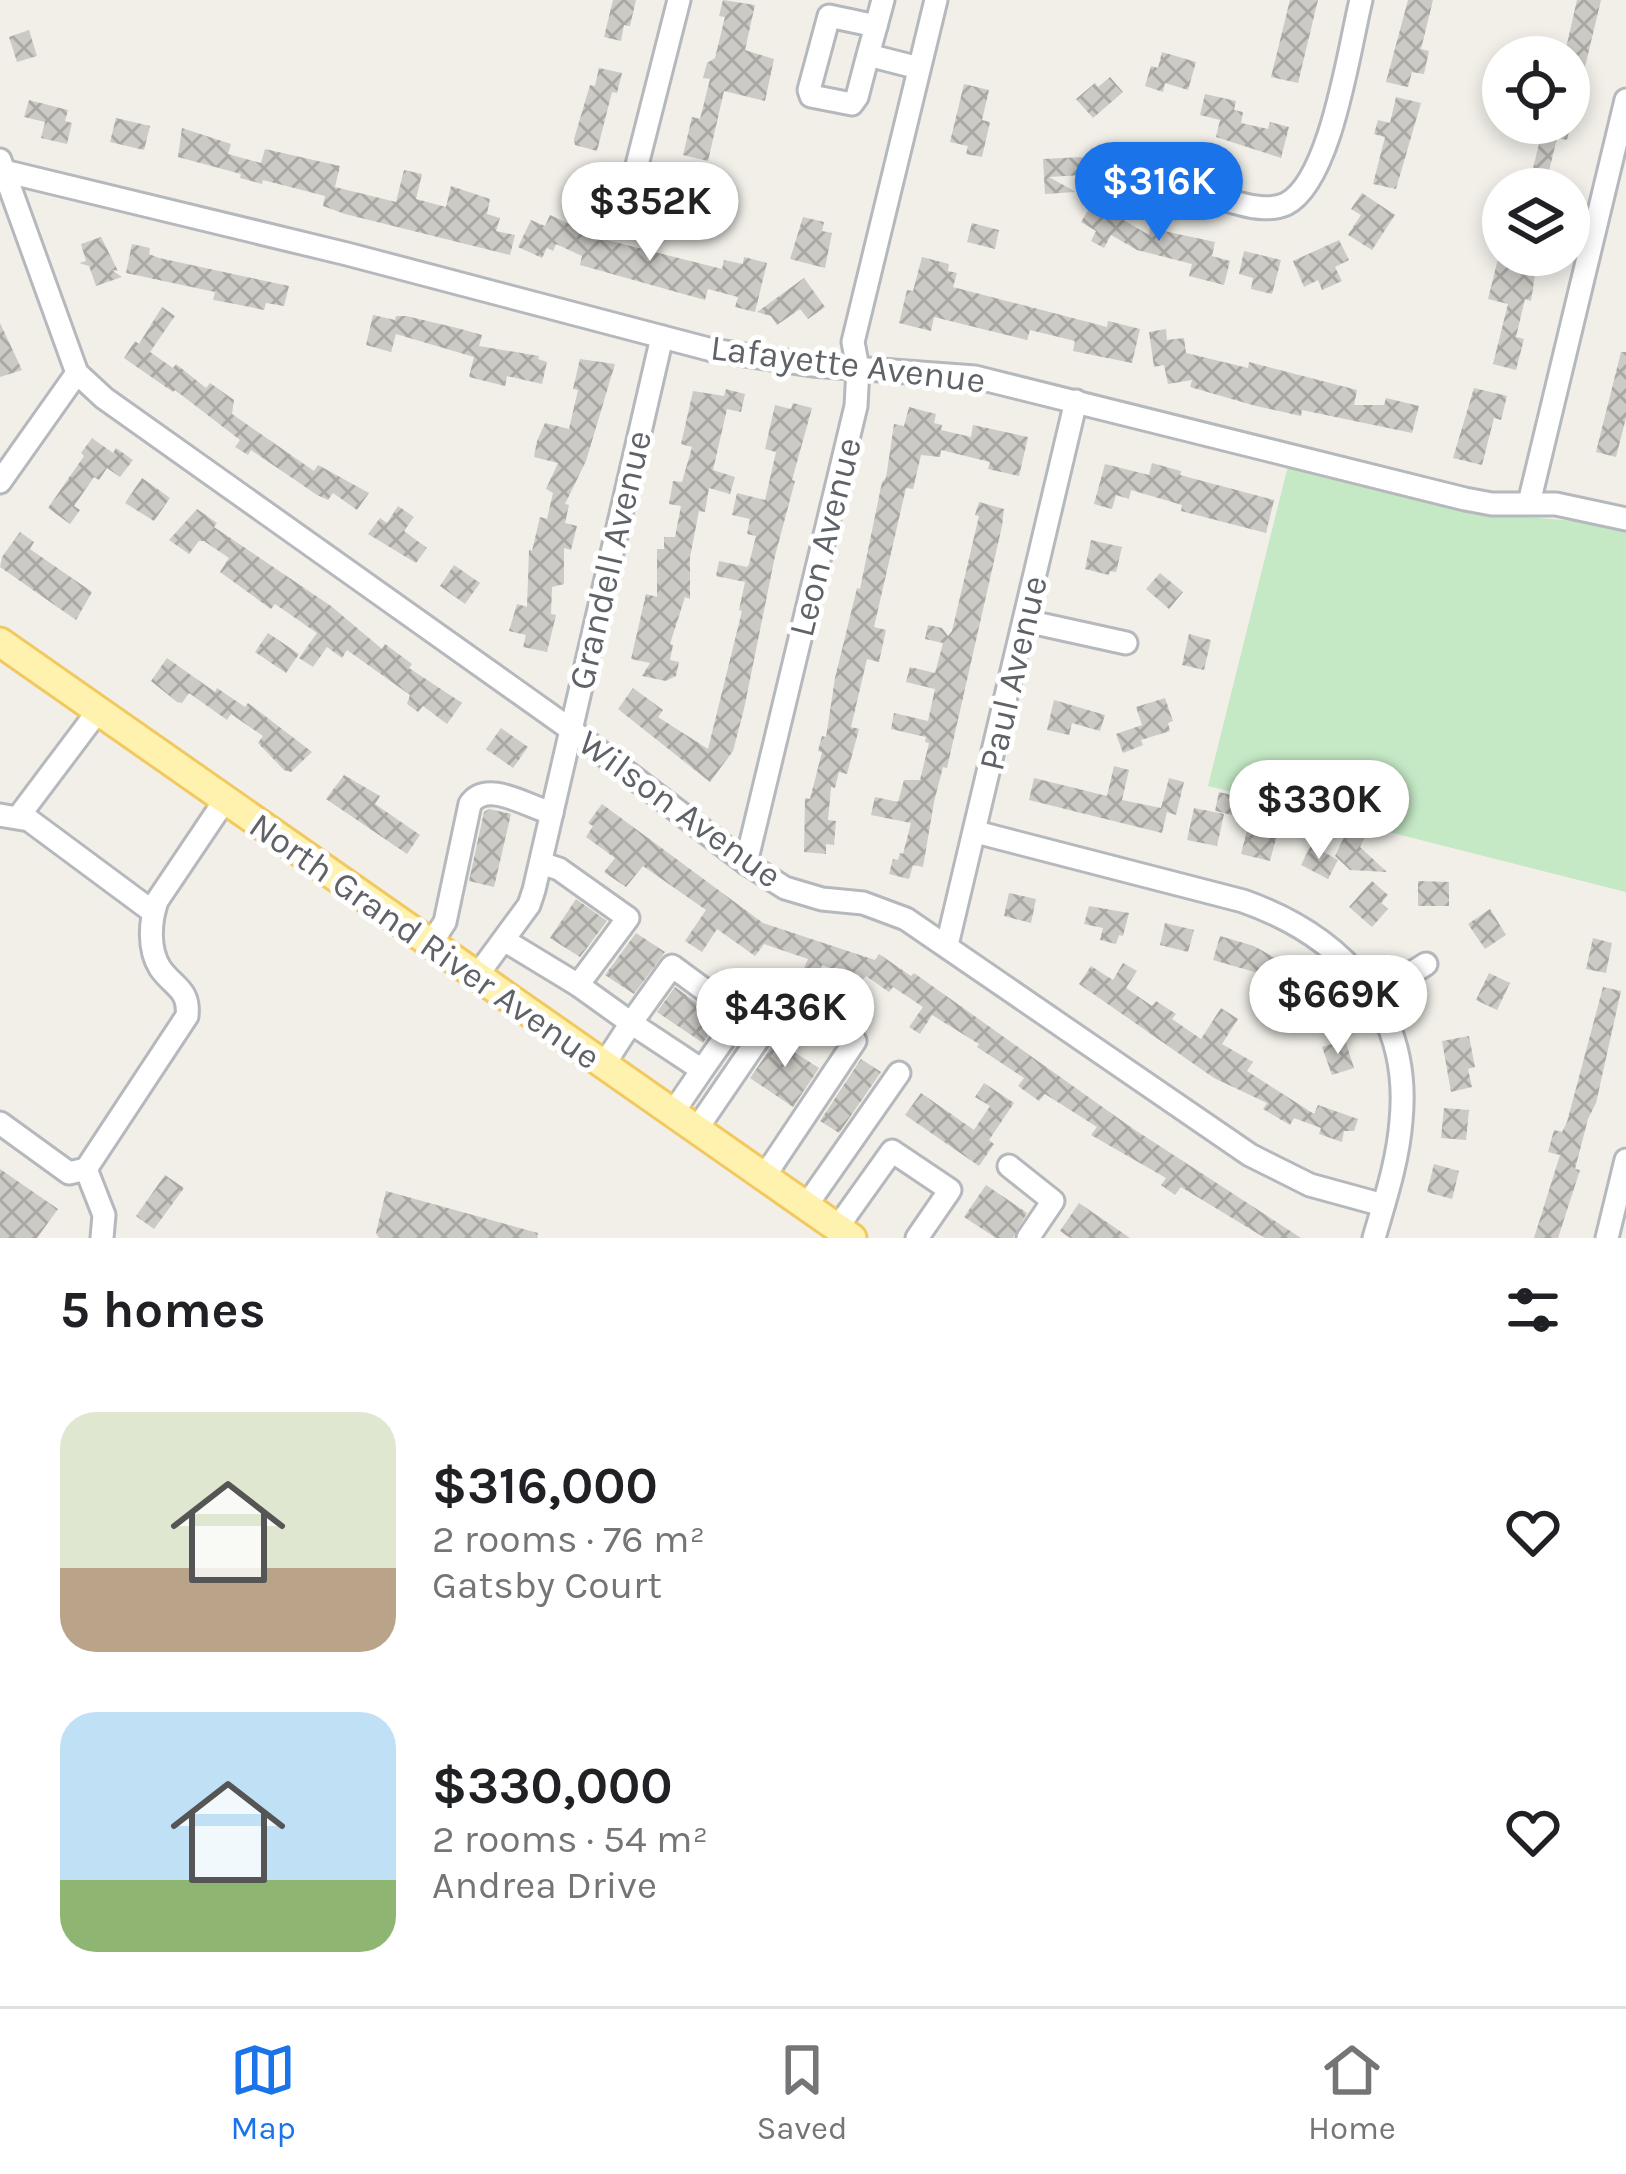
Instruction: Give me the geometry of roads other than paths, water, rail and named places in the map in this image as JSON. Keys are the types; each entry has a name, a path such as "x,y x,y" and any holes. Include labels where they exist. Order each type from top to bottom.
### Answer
{"main road":[{"name":"North Grand River Avenue","path":"0,642 844,1233"}],"street":[{"path":"637,165 679,0"},
{"path":"876,26 829,16 811,96 852,104 857,97 883,0"},
{"name":"Leon Avenue","path":"746,863 856,406 858,368 853,342 936,0"},
{"path":"1153,157 1214,198 1251,207 1284,206 1311,181 1324,155 1361,0"},
{"path":"868,55 920,68"},
{"path":"1529,503 1626,100"},
{"path":"0,482 76,373 2,165"},
{"name":"Lafayette Avenue","path":"2,165 662,338 774,361 975,377 1465,499 1568,506 1626,520"},
{"name":"Grandell Avenue","path":"476,977 530,905 662,338"},
{"name":"Wilson Avenue","path":"76,373 224,485 570,729 746,863 800,893 885,909 947,945 1250,1155 1310,1185 1383,1205"},
{"name":"Paul Avenue","path":"947,945 1076,401"},
{"path":"1026,621 1126,643"},
{"path":"98,711 10,816 153,912"},
{"path":"430,945 445,922 470,805 476,796 487,792 552,813"},
{"path":"0,1124 69,1173 86,1168 187,1016 184,992 160,967 152,942 153,912 225,800"},
{"path":"976,832 1243,901 1280,914 1341,954 1375,996 1387,1022 1398,1070 1402,1114 1374,1238"},
{"path":"541,863 559,868 628,918 578,985"},
{"path":"504,940 702,1070"},
{"path":"1375,996 1426,964"},
{"path":"603,1066 671,966 740,1016 672,1114"},
{"path":"696,1130 772,1019"},
{"path":"764,1177 855,1041"},
{"path":"806,1206 899,1073"},
{"path":"844,1233 892,1150 950,1190 917,1238"},
{"path":"1614,1234 1626,1160"},
{"path":"1010,1166 1053,1202 1028,1238"},
{"path":"86,1168 104,1215 102,1238"}]}
